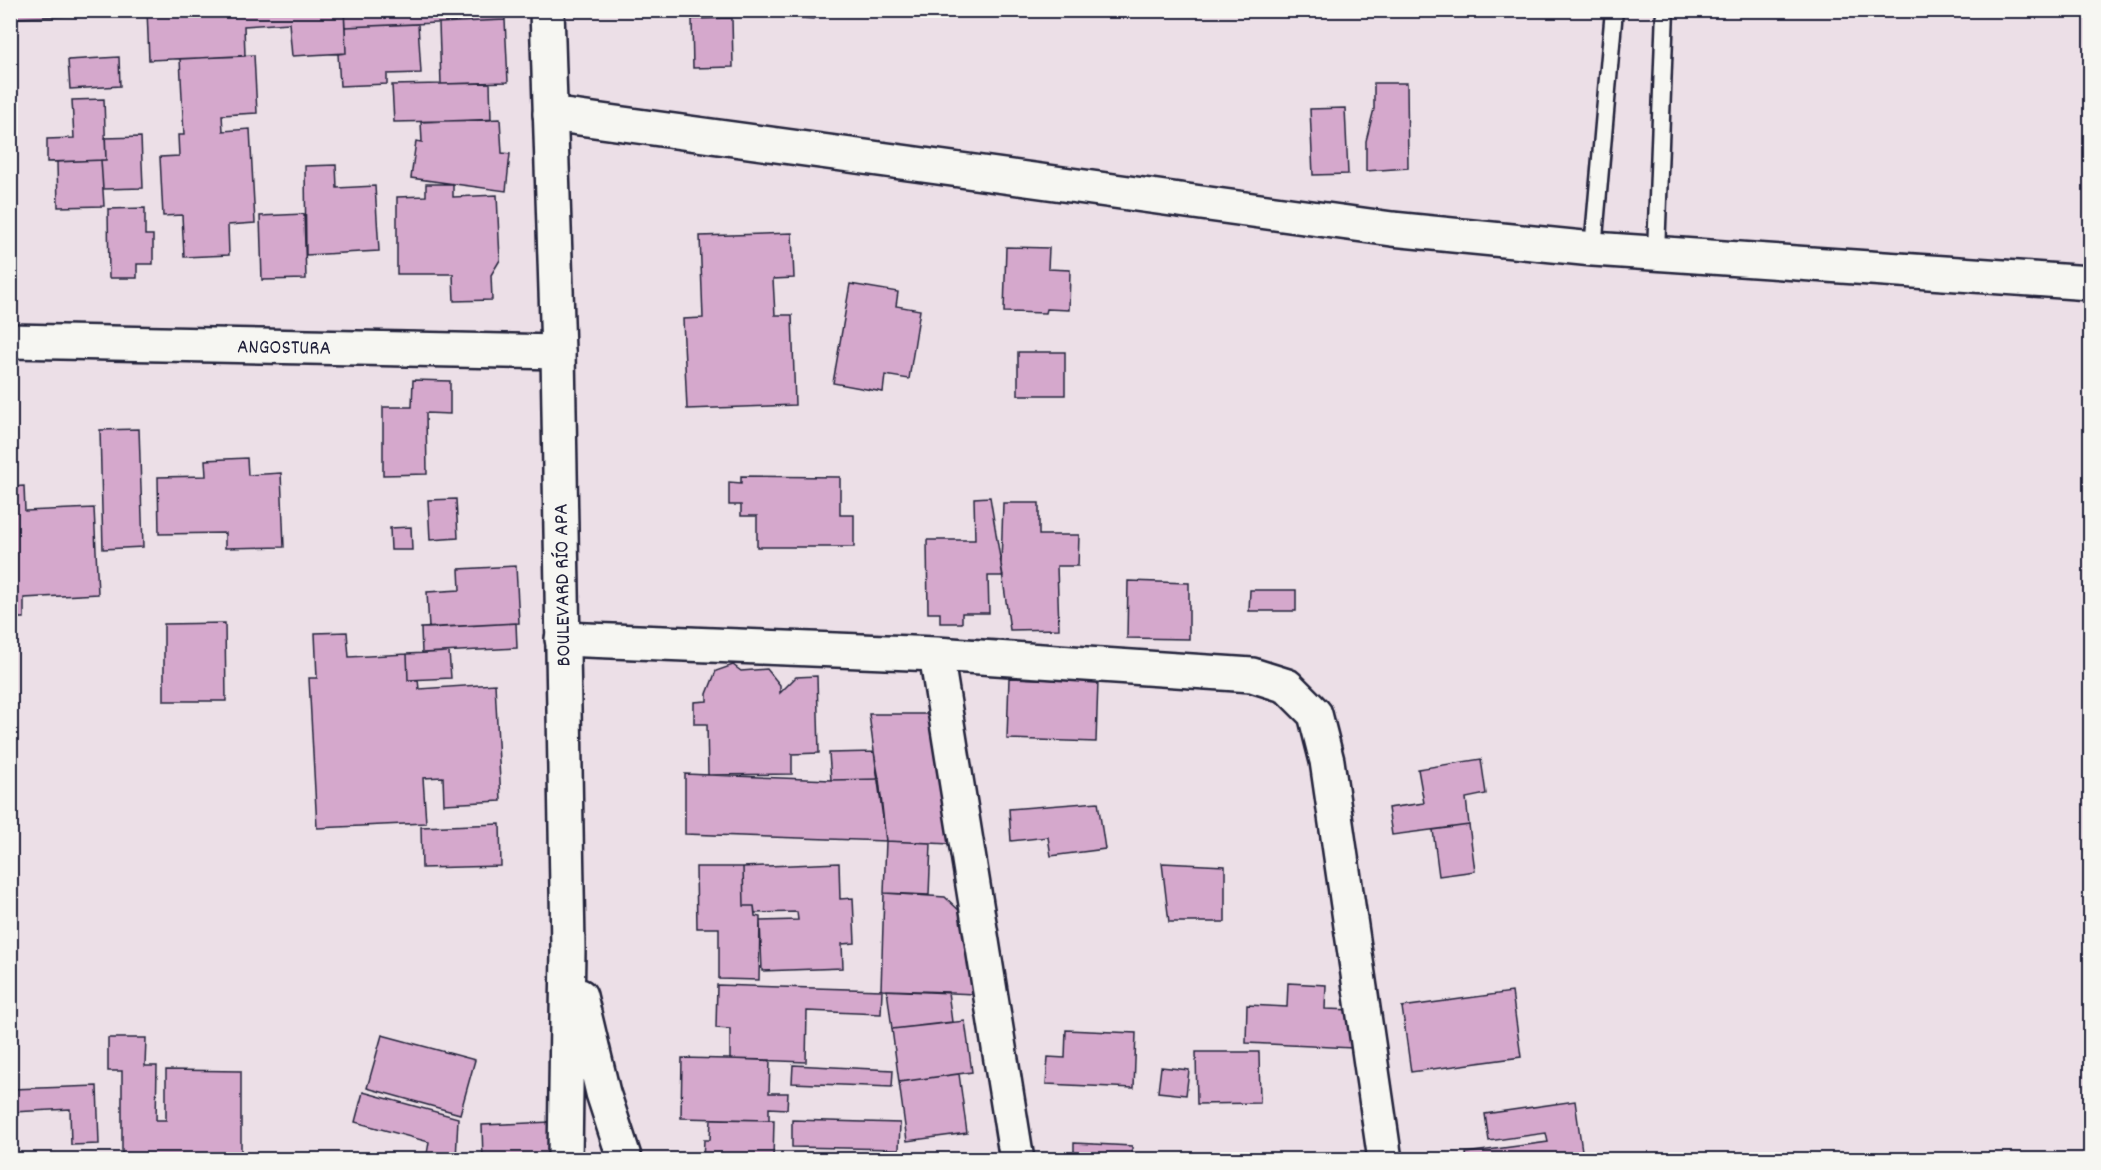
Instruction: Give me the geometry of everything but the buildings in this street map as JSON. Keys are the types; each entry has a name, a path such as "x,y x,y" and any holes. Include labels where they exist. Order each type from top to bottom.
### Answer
{"street":[{"name":"BOULEVARD RÍO APA","path":"547,10 558,352 568,948 565,1160"},
{"path":"550,114 1392,229 1593,249 2091,283"},
{"name":"ANGOSTURA","path":"10,341 558,352"},
{"path":"562,639 936,654 1252,675 1287,686 1316,714 1327,761 1385,1160"},
{"path":"936,654 1017,1160"},
{"path":"568,948 603,1094 625,1160"}],"lane":[{"path":"1593,249 1614,10"},
{"path":"1656,252 1665,10"}]}
